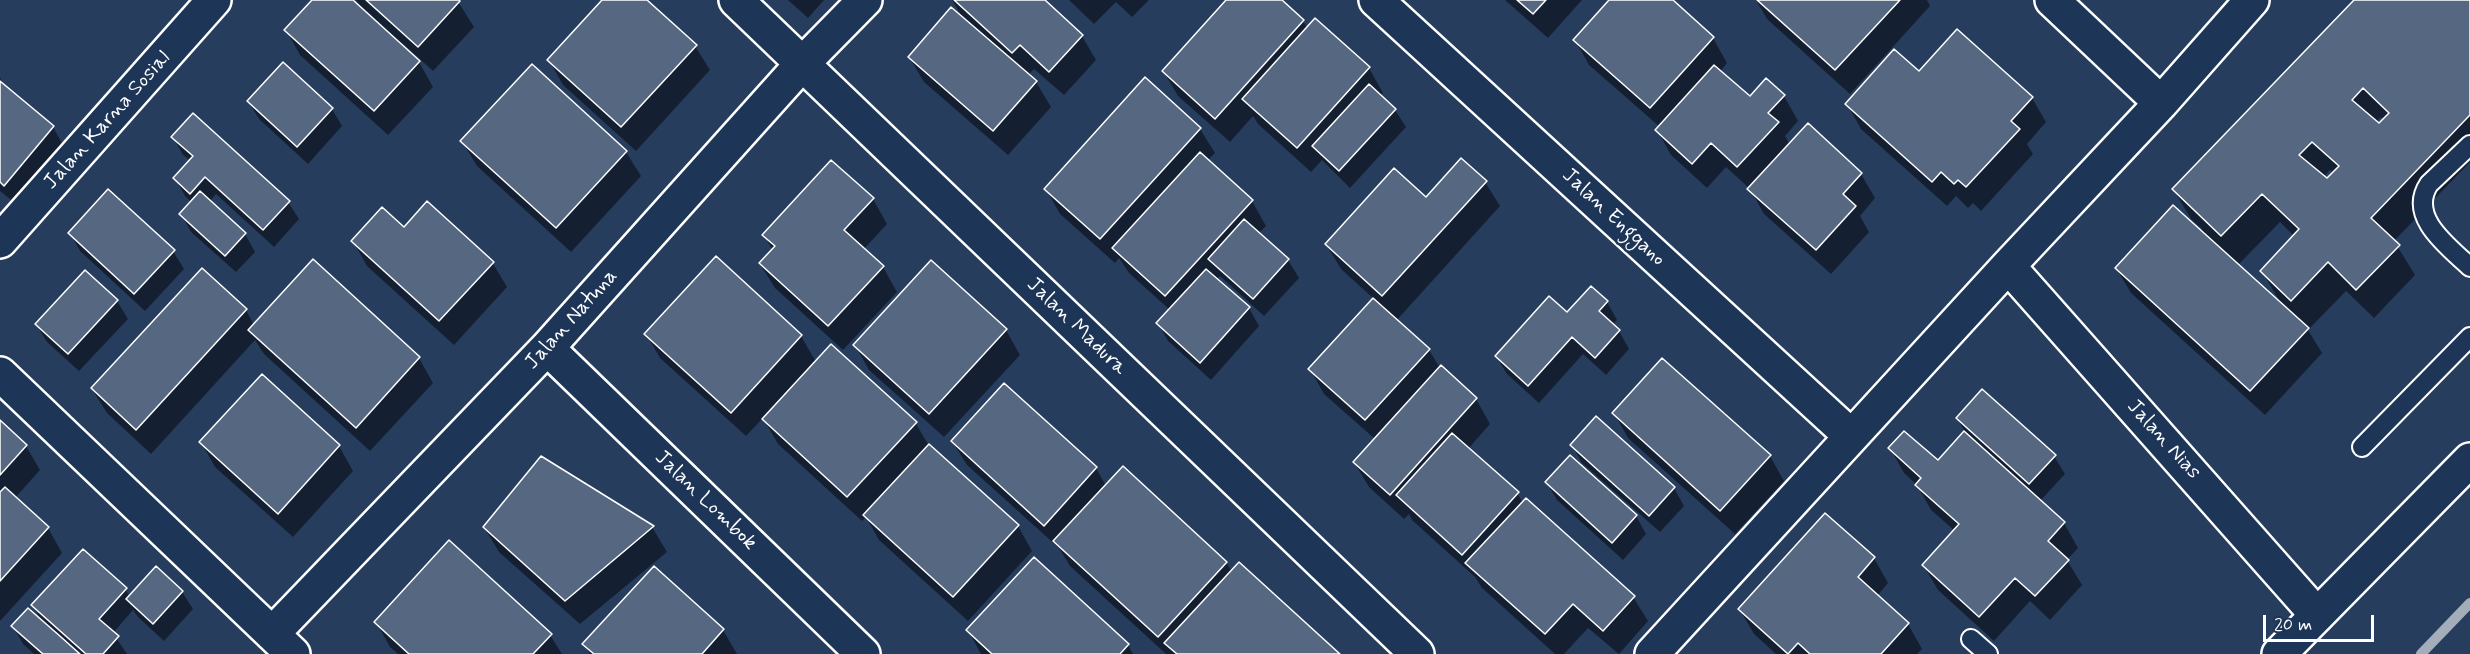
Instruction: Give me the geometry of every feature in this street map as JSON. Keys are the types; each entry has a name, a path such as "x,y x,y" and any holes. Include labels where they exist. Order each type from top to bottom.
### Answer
{"street":[{"name":"Jalan Karna Sosial","path":"3,230 214,0"},
{"name":"Jalan Madura","path":"736,0 1410,652"},
{"name":"Jalan Natuna","path":"282,644 802,64 865,0"},
{"name":"Jalan Enggano","path":"1376,0 1851,436"},
{"path":"2052,0 2161,103"},
{"path":"1652,654 2161,103 2252,0"},
{"name":"Jalan Nias","path":"2008,266 2317,615"},
{"name":"Jalan Lombok","path":"547,348 863,654"},
{"path":"0,374 282,644"},
{"path":"2279,654 2470,460"}],"lane":[{"path":"2470,147 2429,184 2425,190 2423,203 2427,219 2438,237 2470,267"},
{"path":"2362,447 2470,337"},
{"path":"1971,639 1988,654"}],"building":[{"path":"312,0 353,0 420,61 374,111 284,30"},
{"path":"366,0 459,0 460,1 418,47"},
{"path":"602,0 647,0 697,45 621,127 547,60"},
{"path":"954,0 1045,0 1083,35 1049,72 1020,45 1012,53"},
{"path":"1226,0 1282,0 1304,20 1215,119 1162,71"},
{"path":"1517,0 1546,0 1533,14"},
{"path":"1609,0 1673,0 1714,37 1650,108 1573,40"},
{"path":"1757,0 1900,0 1835,70"},
{"path":"2354,0 2470,0 2470,115 2371,218 2400,245 2356,290 2328,262 2291,301 2260,271 2299,229 2262,194 2221,236 2172,189","holes":["2363,88 2389,113 2379,123 2352,100","2312,142 2339,166 2327,178 2299,155"]},
{"path":"951,7 1037,81 993,131 908,57"},
{"path":"1315,18 1370,67 1297,148 1242,99"},
{"path":"1957,29 2033,97 2011,121 2020,129 1966,187 1958,180 1954,184 1941,172 1932,182 1845,104 1894,49 1919,71"},
{"path":"283,62 333,108 297,147 247,101"},
{"path":"532,64 627,151 556,228 460,141"},
{"path":"1714,65 1750,96 1766,78 1785,95 1768,113 1779,122 1737,167 1711,143 1692,164 1655,130"},
{"path":"1145,77 1201,128 1100,239 1044,189"},
{"path":"0,81 54,126 4,186 0,182"},
{"path":"1369,84 1396,109 1339,171 1312,146"},
{"path":"193,113 290,201 263,230 205,177 190,194 173,178 193,156 171,137"},
{"path":"1808,123 1862,173 1843,194 1856,206 1816,250 1747,189"},
{"path":"1200,152 1253,200 1165,296 1112,248"},
{"path":"1461,158 1487,181 1382,296 1325,244 1394,168 1426,197"},
{"path":"831,160 874,198 844,230 884,266 828,326 759,263 775,246 762,235"},
{"path":"108,189 175,250 134,294 68,233"},
{"path":"200,191 246,233 225,256 179,214"},
{"path":"427,201 494,262 439,321 351,241 382,207 404,227"},
{"path":"2173,205 2309,328 2250,391 2115,268"},
{"path":"1244,219 1289,259 1253,299 1208,259"},
{"path":"716,256 802,335 731,413 644,334"},
{"path":"313,259 420,357 356,428 248,330"},
{"path":"931,260 1007,329 929,414 853,345"},
{"path":"202,268 247,309 136,430 91,388"},
{"path":"1206,269 1250,307 1200,363 1156,323"},
{"path":"85,270 118,300 68,354 35,324"},
{"path":"1591,286 1608,301 1599,311 1620,330 1595,358 1572,337 1528,386 1495,356 1549,296 1567,312"},
{"path":"1373,298 1430,349 1365,420 1308,369"},
{"path":"831,344 917,422 847,497 762,419"},
{"path":"1662,358 1771,455 1720,511 1612,413"},
{"path":"1441,365 1477,398 1390,495 1353,462"},
{"path":"262,374 340,445 278,514 199,442"},
{"path":"1004,383 1097,467 1044,526 951,441"},
{"path":"1982,389 2056,455 2029,484 1956,418"},
{"path":"1596,416 1675,487 1649,516 1570,445"},
{"path":"0,420 27,445 0,475"},
{"path":"1904,431 1938,460 1964,431 2065,522 2048,541 2069,560 2035,596 2015,578 1979,617 1922,565 1959,524 1915,485 1921,478 1888,448"},
{"path":"1452,433 1519,492 1462,555 1396,495"},
{"path":"929,444 1019,525 953,597 863,515"},
{"path":"1570,455 1637,515 1612,543 1545,482"},
{"path":"541,456 654,526 565,601 483,527"},
{"path":"1123,466 1227,562 1158,637 1053,541"},
{"path":"5,487 49,527 0,581 0,492"},
{"path":"1526,498 1635,596 1603,631 1573,604 1545,634 1465,563"},
{"path":"1825,513 1875,557 1858,577 1909,623 1881,654 1810,654 1798,643 1788,654 1738,609"},
{"path":"449,540 552,634 533,654 409,654 374,622"},
{"path":"83,549 127,588 99,619 119,636 103,654 86,654 31,605"},
{"path":"1034,557 1129,644 1120,654 992,654 966,630"},
{"path":"1239,562 1340,654 1177,654 1164,643"},
{"path":"156,566 183,591 153,624 126,599"},
{"path":"654,566 724,629 702,654 594,654 582,644"},
{"path":"28,608 80,654 43,654 11,626"}],"waterway":[{"path":"2421,654 2470,603"}]}
